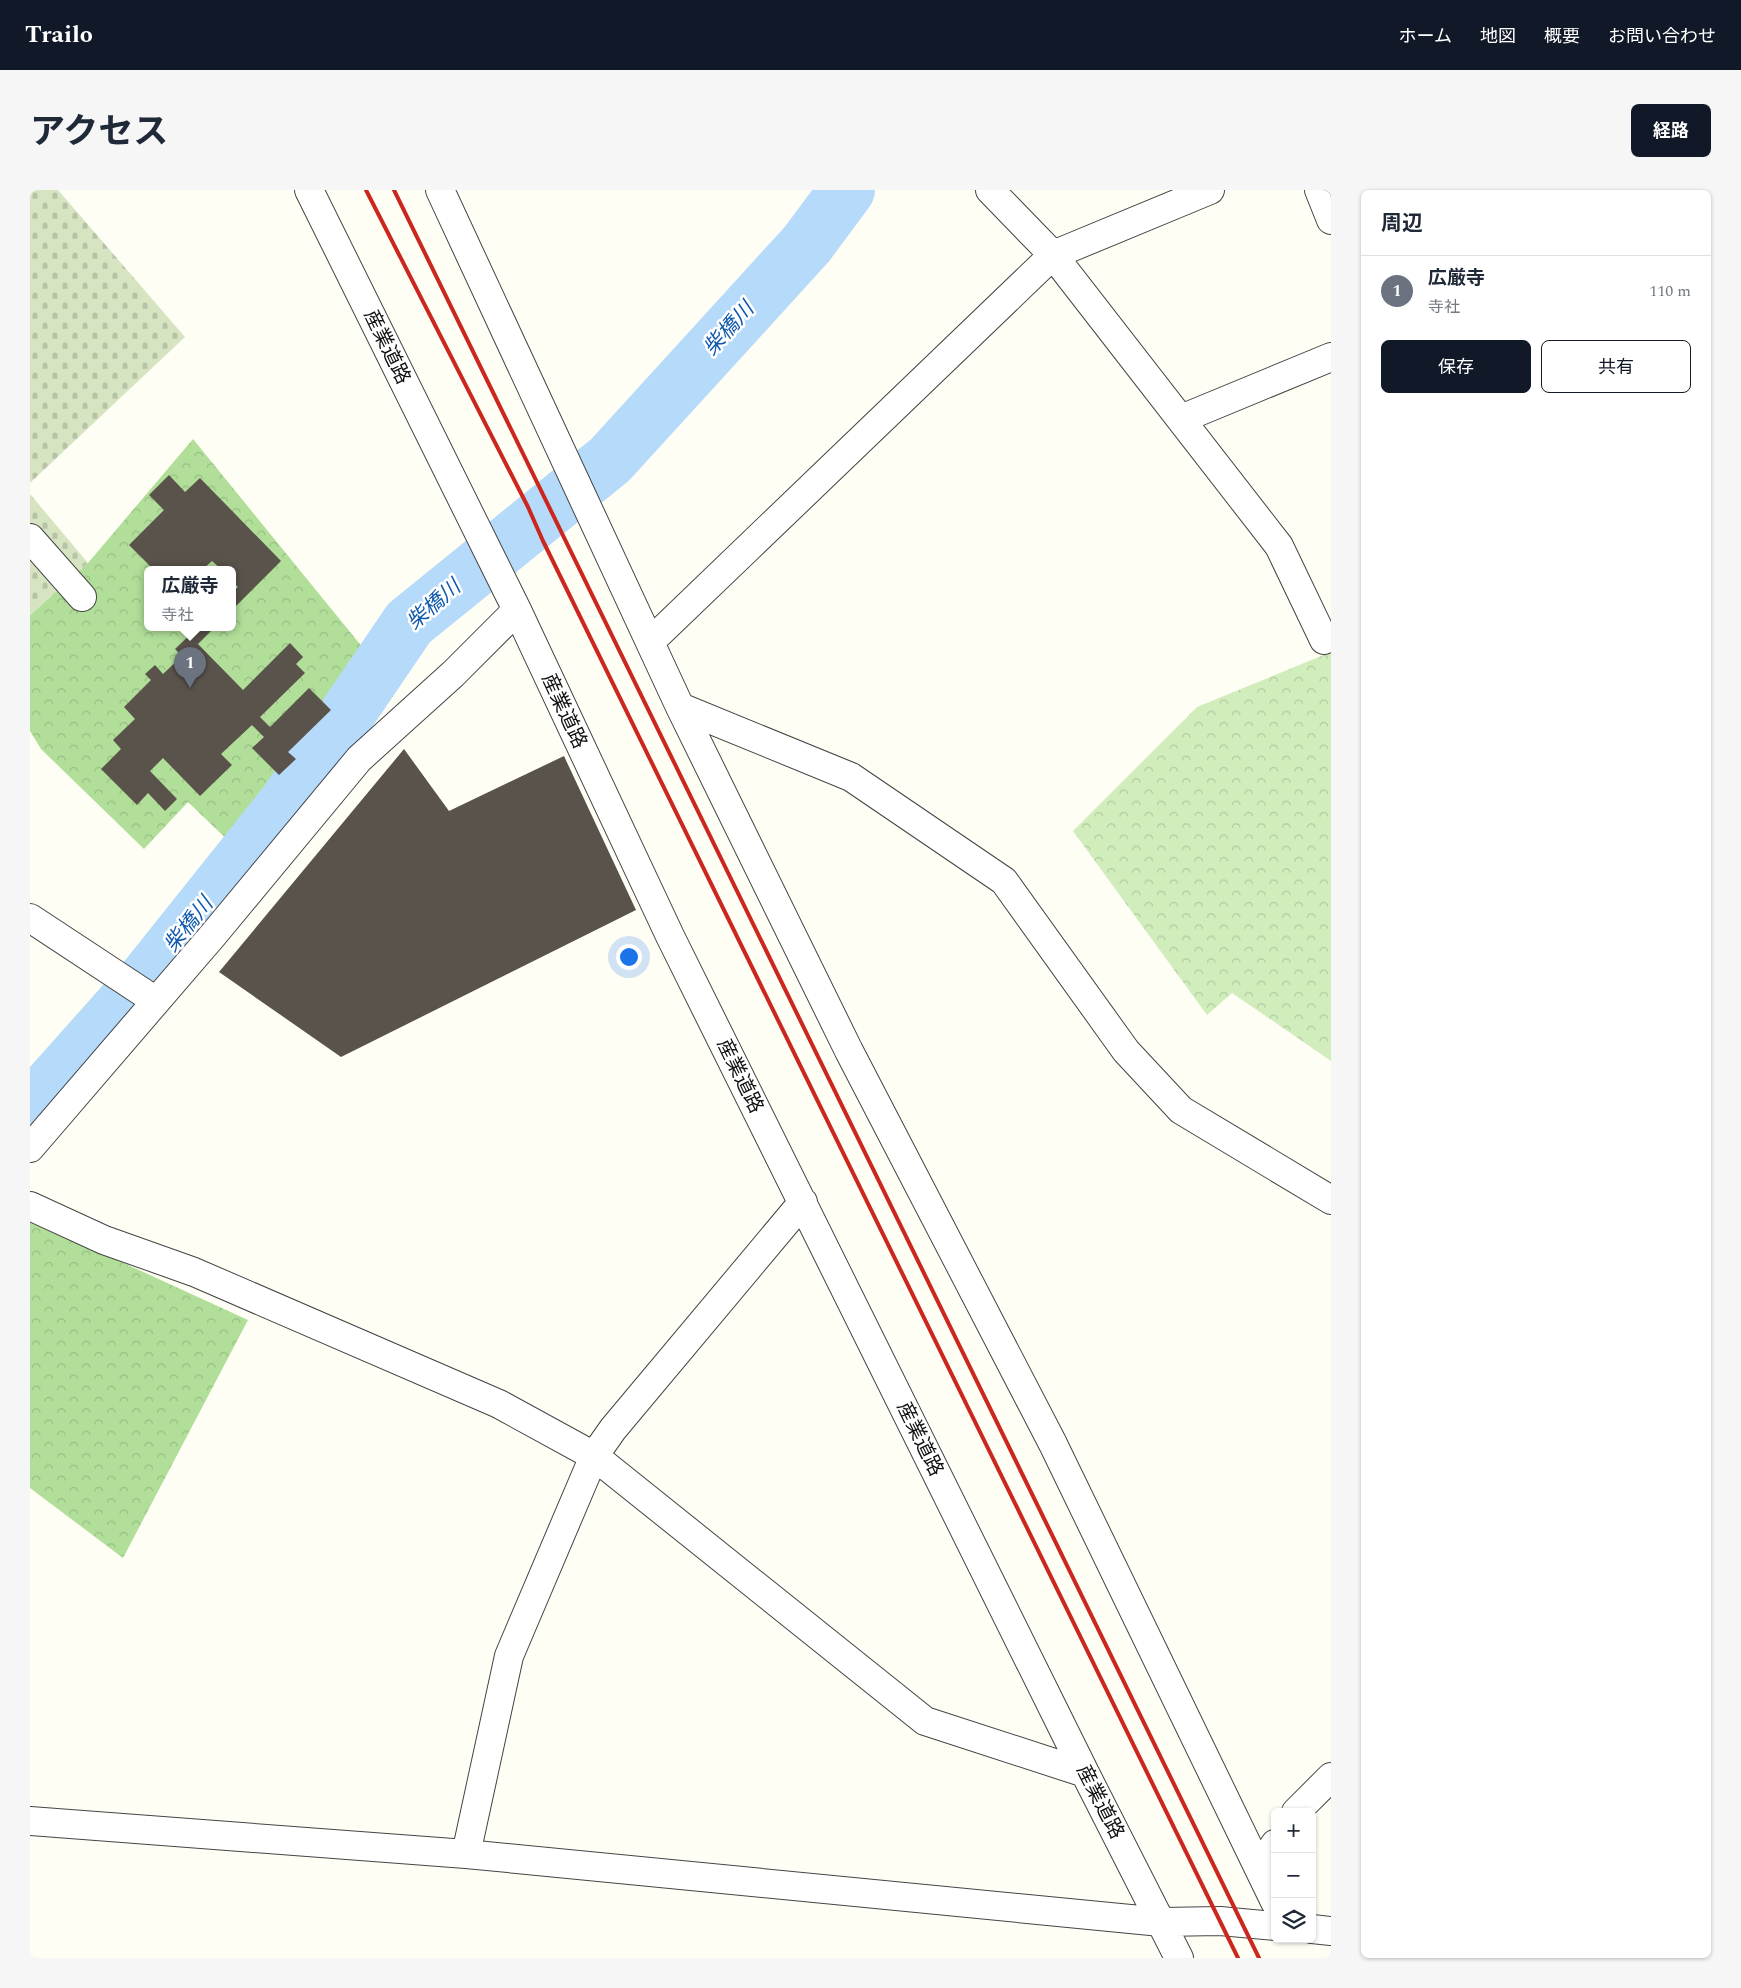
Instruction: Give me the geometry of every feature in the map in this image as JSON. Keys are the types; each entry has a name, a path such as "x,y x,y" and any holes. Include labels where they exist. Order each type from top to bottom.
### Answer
{"street":[{"name":"産業道路","path":"309,190 517,610 670,936 1085,1773 1179,1958"},
{"path":"440,190 680,707 848,1051 1058,1453 1273,1898"},
{"path":"990,190 1053,255 1278,546 1324,640 1331,637"},
{"path":"650,642 1053,255 1210,190"},
{"path":"1319,190 1331,220"},
{"path":"1180,419 1331,357"},
{"path":"30,538 82,597"},
{"path":"30,1148 359,759 453,674 517,610"},
{"path":"680,707 851,778 1004,881 1126,1050 1181,1110 1331,1200"},
{"path":"30,918 156,1001"},
{"path":"466,1854 509,1656 594,1456 613,1429 803,1202"},
{"path":"30,1206 104,1240 194,1272 499,1404 594,1456 925,1721 1085,1773"},
{"path":"1300,1808 1331,1777"},
{"path":"30,1820 466,1854 1161,1922 1220,1921 1271,1926"},
{"path":"1259,1868 1271,1850"},
{"path":"1316,1930 1331,1931"}],"green space":[{"path":"30,190 58,190 185,337 30,483"},
{"path":"193,439 368,654 289,793 240,852 188,802 144,849 41,749 30,731 30,615 88,563"},
{"path":"30,494 88,563 30,615"},
{"path":"1331,652 1331,1061 1232,993 1207,1015 1073,831 1197,707"},
{"path":"30,1217 54,1231 248,1320 123,1558 30,1488"}],"building":[{"path":"169,475 185,492 200,478 281,561 236,606 236,589 238,587 236,585 236,566 218,566 212,561 206,566 150,566 129,545 164,510 149,495"},
{"path":"194,631 211,631 198,644 243,690 290,643 303,657 296,664 305,673 260,717 270,727 309,688 331,710 288,752 296,759 279,775 252,748 264,737 252,725 221,754 232,765 200,796 163,758 150,771 177,799 165,811 148,793 137,805 101,769 121,749 113,740 135,719 124,707 151,680 145,674 155,665 163,674 182,656 175,649"},
{"path":"404,749 449,811 564,756 636,910 341,1057 219,972"}],"waterway":[{"name":"柴橋川","path":"30,1109 146,979 288,801 409,623 610,460 807,244 847,190"}],"railway":[{"path":"366,190 528,507 1238,1958"},
{"path":"394,190 1259,1958"}],"place":[{"name":"広厳寺","path":"190,688"}]}
